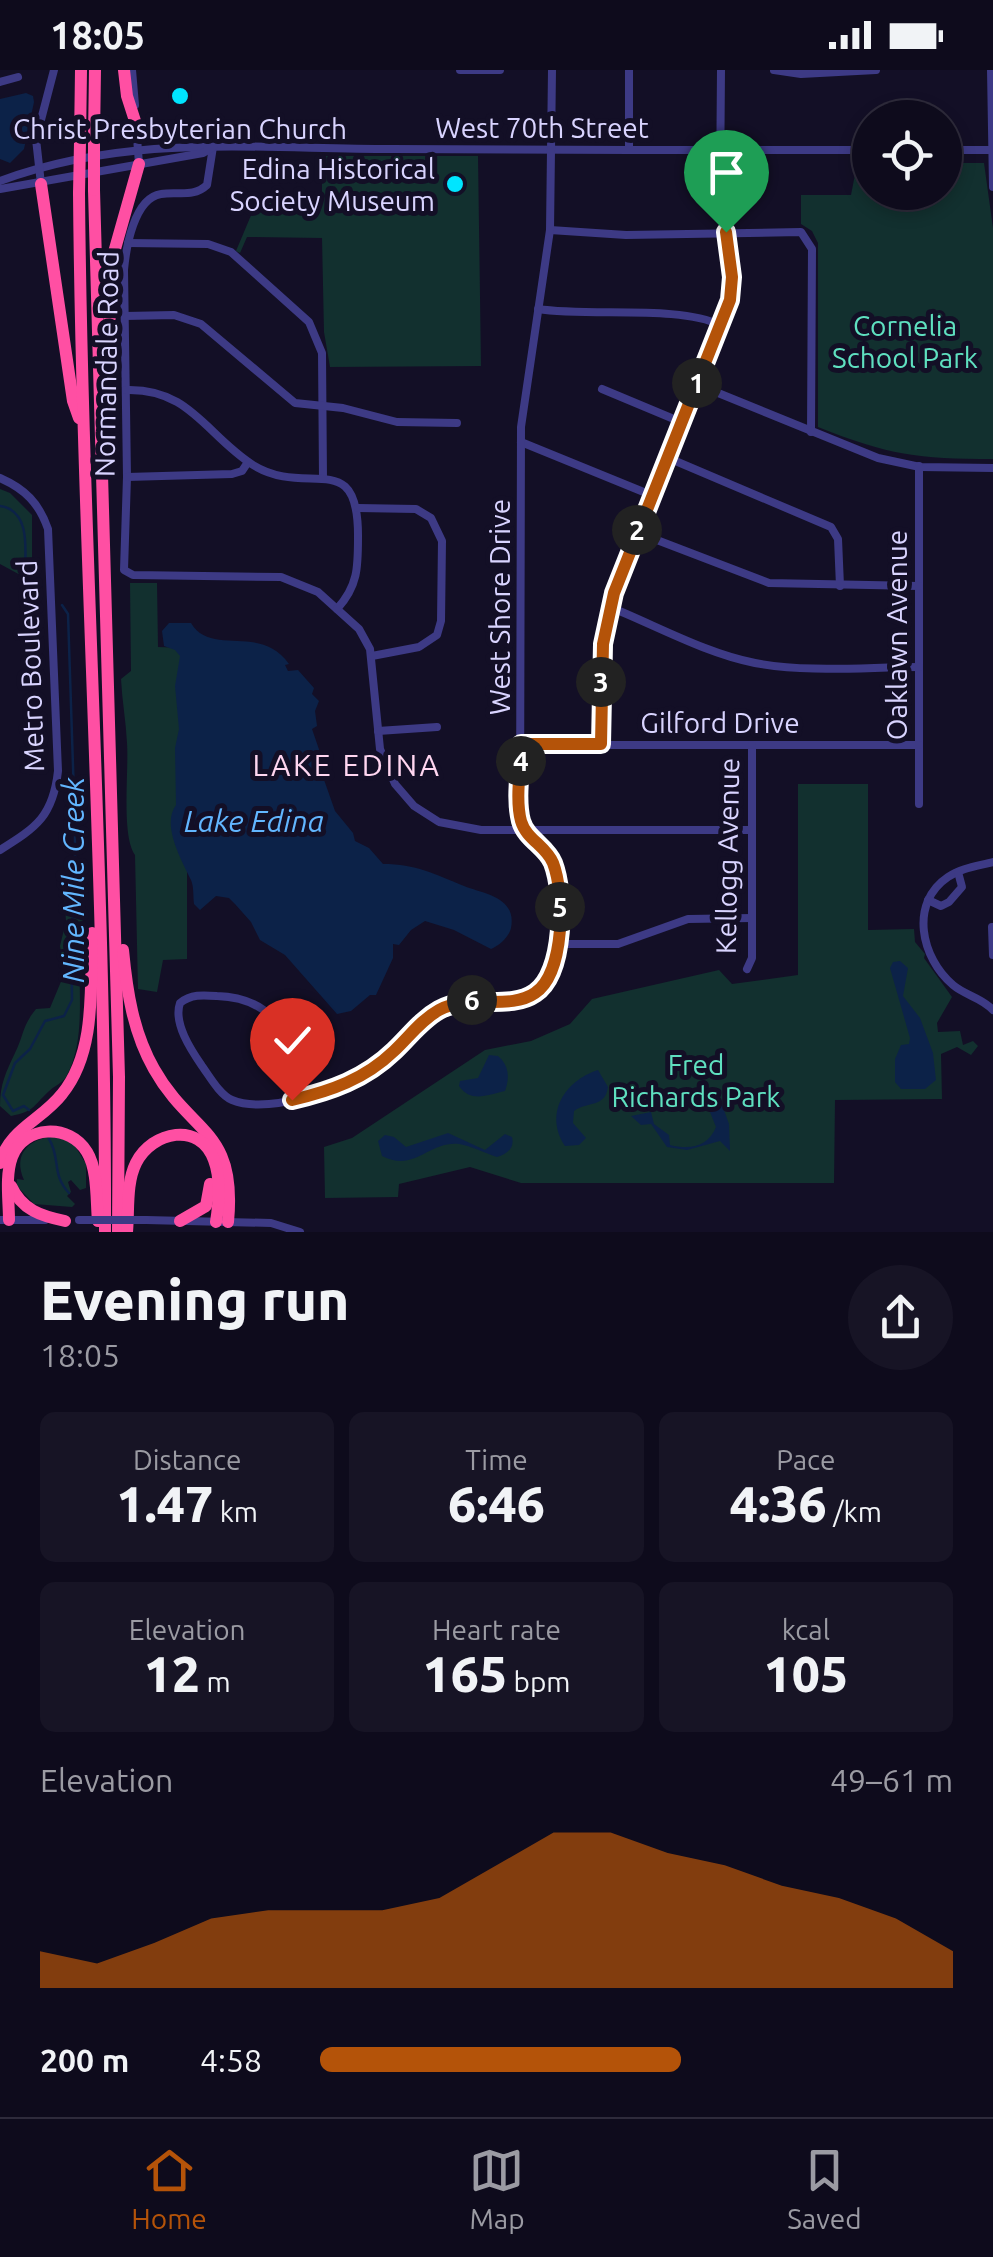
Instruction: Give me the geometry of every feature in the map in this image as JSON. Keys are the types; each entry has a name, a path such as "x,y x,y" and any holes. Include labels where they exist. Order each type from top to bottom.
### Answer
{"highway":[{"path":"80,70 83,430 98,871 102,1232"},
{"path":"95,70 99,429 119,1077 118,1232"},
{"path":"124,70 136,124"},
{"path":"99,429 105,406 112,256 139,164"},
{"path":"41,184 73,401 83,430"},
{"path":"0,1163 12,1137 60,1097 80,1061 90,1003 98,871"},
{"path":"114,910 139,1036 161,1081 218,1145 226,1170 222,1227"},
{"path":"6,1224 13,1154 26,1139 52,1131 74,1138 85,1148 92,1163 102,1232"},
{"path":"127,1232 133,1171 152,1141 168,1134 190,1136 203,1143 216,1169 222,1227"},
{"path":"180,1220 202,1210 208,1199 210,1168 203,1143"},
{"path":"9,1181 23,1204 36,1214 72,1220"}],"street":[{"path":"41,184 36,139 54,70"},
{"path":"132,70 139,164"},
{"path":"460,70 500,70"},
{"name":"West Shore Drive","path":"306,1097 285,1032 256,1005 231,997 194,996 180,1004 179,1019 192,1051 230,1100 279,1102 306,1097 361,1076 393,1053 424,1020 446,1006 471,1000 517,1000 536,992 554,969 560,908 553,864 520,820 522,408 550,230 552,70"},
{"path":"629,70 629,149"},
{"path":"601,744 601,671 610,607 732,288 720,191 721,70"},
{"path":"774,70 876,70"},
{"path":"991,70 993,187"},
{"path":"0,82 18,77"},
{"name":"West 70th Street","path":"0,181 37,168 139,148 189,145 852,150"},
{"name":"West 70th Street","path":"0,189 203,153 213,148"},
{"name":"Normandale Road","path":"213,148 207,185 192,194 151,197 142,207 128,243 124,270 127,477 123,565 128,574 282,577 307,585 337,609"},
{"path":"962,150 992,150"},
{"path":"550,230 626,235 801,232 812,250 811,432"},
{"path":"128,243 208,244 241,258 302,314 315,332 322,353 323,479"},
{"path":"538,309 578,314 690,315 720,324"},
{"path":"125,316 174,316 201,324 224,340 287,399 304,406 344,408 397,422 456,423"},
{"path":"696,384 878,458 919,466 993,468"},
{"path":"602,388 681,422"},
{"path":"126,390 152,391 176,400 248,462 288,478 323,479 345,486 356,498 356,580 337,609 359,630 372,656 378,732 388,773 404,796 426,814 452,827 466,829 752,830"},
{"path":"522,442 651,495"},
{"path":"666,458 830,527 838,538 840,586"},
{"path":"127,477 232,474 242,471 248,462"},
{"name":"Oaklawn Avenue","path":"919,466 919,804"},
{"name":"Metro Boulevard","path":"0,478 33,500 48,529 58,771 53,801 40,823 0,850"},
{"path":"358,508 416,509 431,518 442,541 441,621 436,635 419,647 372,656"},
{"path":"636,532 754,580 785,586 919,586"},
{"path":"610,607 754,663 919,667"},
{"path":"378,732 438,728"},
{"name":"Gilford Drive","path":"521,744 919,745"},
{"name":"Kellogg Avenue","path":"747,969 752,958 752,745"},
{"path":"993,862 958,872 938,885 928,900 923,925 932,956 954,986 990,1007 993,995"},
{"path":"928,900 940,906 949,902 962,886 958,872"},
{"path":"557,944 600,946 634,940 688,919 752,918"},
{"path":"992,927 993,955"},
{"path":"6,1224 180,1220 222,1227 271,1223 300,1232"}],"green space":[{"path":"322,156 478,156 481,366 330,367 324,332 322,238 247,237 240,253 236,251 257,201 322,201"},
{"name":"Cornelia School Park","path":"962,163 984,163 993,228 993,459 904,454 818,427 818,243 812,231 801,224 801,195 851,195 852,190 852,210 962,210"},
{"path":"0,489 10,493 32,515 32,568 24,577 0,564"},
{"path":"130,583 157,583 158,647 187,648 187,959 163,960 157,992 138,989 135,855 128,833 127,743 121,679 131,671"},
{"name":"Fred Richards Park","path":"798,784 868,784 868,930 914,929 915,942 952,997 937,1023 938,1032 960,1031 963,1045 973,1041 978,1046 971,1055 957,1047 941,1054 942,1099 835,1100 834,1183 521,1183 470,1167 399,1184 398,1197 325,1198 324,1147 352,1138 485,1050 531,1041 570,1024 592,999 719,970 732,984 798,975"},
{"path":"81,869 84,900 80,1017 72,1063 64,1079 33,1108 11,1116 0,1106 4,1078 28,1021 36,1009 50,1008 65,972 60,946 66,921 63,880 69,871"},
{"path":"53,1136 73,1143 86,1164 86,1188 80,1190 71,1180 68,1182 71,1192 67,1196 75,1204 72,1207 34,1204 17,1186 17,1179 24,1180 20,1163 25,1150 36,1141"}],"water":[{"path":"26,93 33,96 34,102 24,149 10,163 0,159 0,99"},
{"name":"Lake Edina","path":"169,623 191,623 211,638 264,645 289,664 285,665 288,671 298,670 314,688 312,694 319,701 315,711 317,726 312,729 324,764 322,774 335,811 355,841 369,848 383,864 425,871 497,898 512,918 503,941 491,949 454,930 425,921 399,945 393,944 393,958 376,995 370,995 351,1011 337,1014 285,955 260,940 251,922 229,898 216,896 200,910 194,904 192,883 172,833 179,729 175,686 180,656 164,646 162,631"},
{"path":"900,961 908,968 903,996 920,1018 933,1053 936,1080 925,1089 901,1089 895,1082 895,1059 901,1045 909,1044 910,1038 890,968 893,962"},
{"path":"489,1055 498,1056 506,1068 505,1091 469,1095 459,1086 460,1081 478,1078"},
{"path":"598,1070 608,1087 606,1094 600,1101 574,1111 573,1123 586,1138 579,1145 565,1146 557,1122 561,1100 576,1082"},
{"path":"709,1096 720,1099 729,1124 730,1151 720,1141 687,1150 667,1147 651,1124 641,1125 631,1116 651,1112 654,1124 669,1135 670,1145 698,1145 716,1127 706,1102"},
{"path":"448,1133 485,1150 505,1134 512,1137 512,1145 497,1157 464,1145 448,1144 404,1161 382,1156 378,1141 385,1135 406,1147"}],"waterway":[{"name":"Nine Mile Creek","path":"0,506 16,514 21,522 25,569 41,585"},
{"name":"Nine Mile Creek","path":"29,1110 24,1106 13,1111 3,1095 15,1063 30,1049 45,1021 64,1016 72,1000 71,924 77,903 70,881 75,860 75,827 68,614 62,605"},
{"name":"Nine Mile Creek","path":"49,1139 60,1179 69,1193"}],"place":[{"name":"Christ Presbyterian Church","path":"180,96"},
{"name":"Edina Historical Society Museum","path":"455,184"}],"district":[{"name":"LAKE EDINA","path":"347,765"}],"route":[{"path":"292,1100 325,1092 361,1076 446,1006 471,1000 527,998 544,986 554,969 559,890 553,864 520,820 521,744 601,744 601,671 607,619 622,568 730,300 732,277 726,232"}]}
